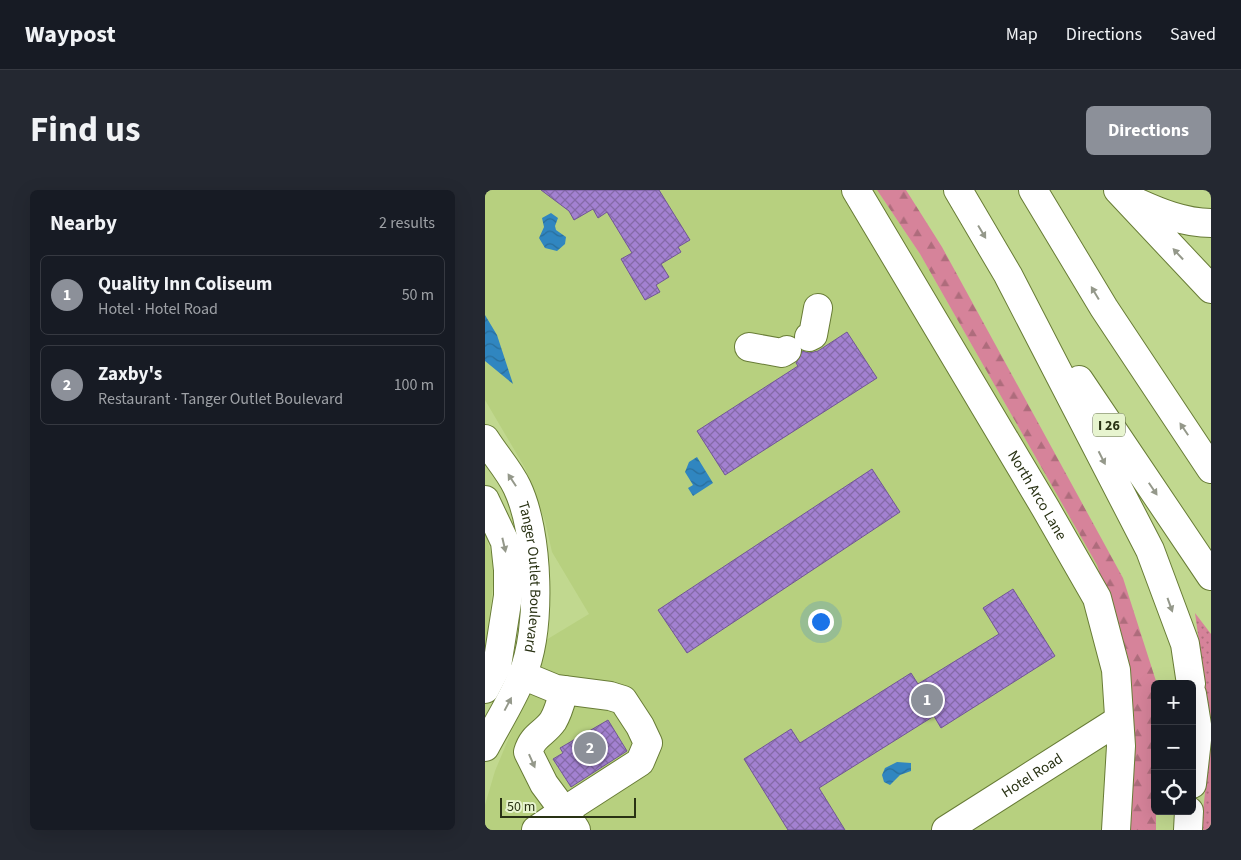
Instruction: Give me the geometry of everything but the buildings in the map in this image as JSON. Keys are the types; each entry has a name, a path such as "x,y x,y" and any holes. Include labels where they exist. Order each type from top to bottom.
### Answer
{"main road":[{"name":"North Arco Lane","path":"857,190 1097,598 1116,670 1121,746 1116,830"},
{"name":"I 26","path":"958,190 1008,275 1211,576"},
{"path":"1033,190 1104,308 1211,469"},
{"path":"1121,194 1159,213 1187,221 1211,223"},
{"path":"1121,194 1211,289"},
{"path":"1008,275 1150,550 1185,644 1190,680"},
{"path":"749,347 781,353 813,334 818,308"},
{"name":"Tanger Outlet Boulevard","path":"485,439 517,486 532,537 535,600 531,642 522,675 485,747"},
{"name":"Tanger Outlet Boulevard","path":"485,500 505,542 508,570 508,596 497,666 485,689"},
{"path":"522,675 555,689 610,696 623,700 641,726 648,743 640,762 570,821 536,830"},
{"path":"564,690 560,708 552,723 531,742 528,752 544,784 570,821"},
{"path":"1194,770 1198,731 1196,719"},
{"name":"Hotel Road","path":"946,830 1119,720"},
{"path":"1187,830 1189,815"}],"shaded area":[{"path":"485,190 877,190 920,254 1097,565 1128,657 1134,717 1125,830 485,830 485,805 495,771 533,680 546,640 589,614 552,552 545,521 525,468 485,400"},
{"path":"485,533 495,566 485,655"}],"green space":[{"path":"877,190 906,190 942,247 1123,578 1156,680 1151,680 1151,815 1156,815 1156,830 1125,830 1134,717 1128,657 1097,565 920,254"},
{"path":"1195,613 1211,634 1211,830 1201,830 1207,763 1208,723"}],"water":[{"path":"551,213 558,218 555,226 556,230 566,237 565,244 557,251 545,248 539,238 544,227 542,218"},
{"path":"485,315 497,335 513,384 485,361"},
{"path":"697,457 713,483 693,496 688,488 693,485 685,472 689,462"},
{"path":"897,762 911,763 911,771 900,775 890,785 884,782 882,775 885,768"}],"place":[{"name":"Quality Inn Coliseum","path":"927,700"},
{"name":"Zaxby's","path":"590,748"}]}
